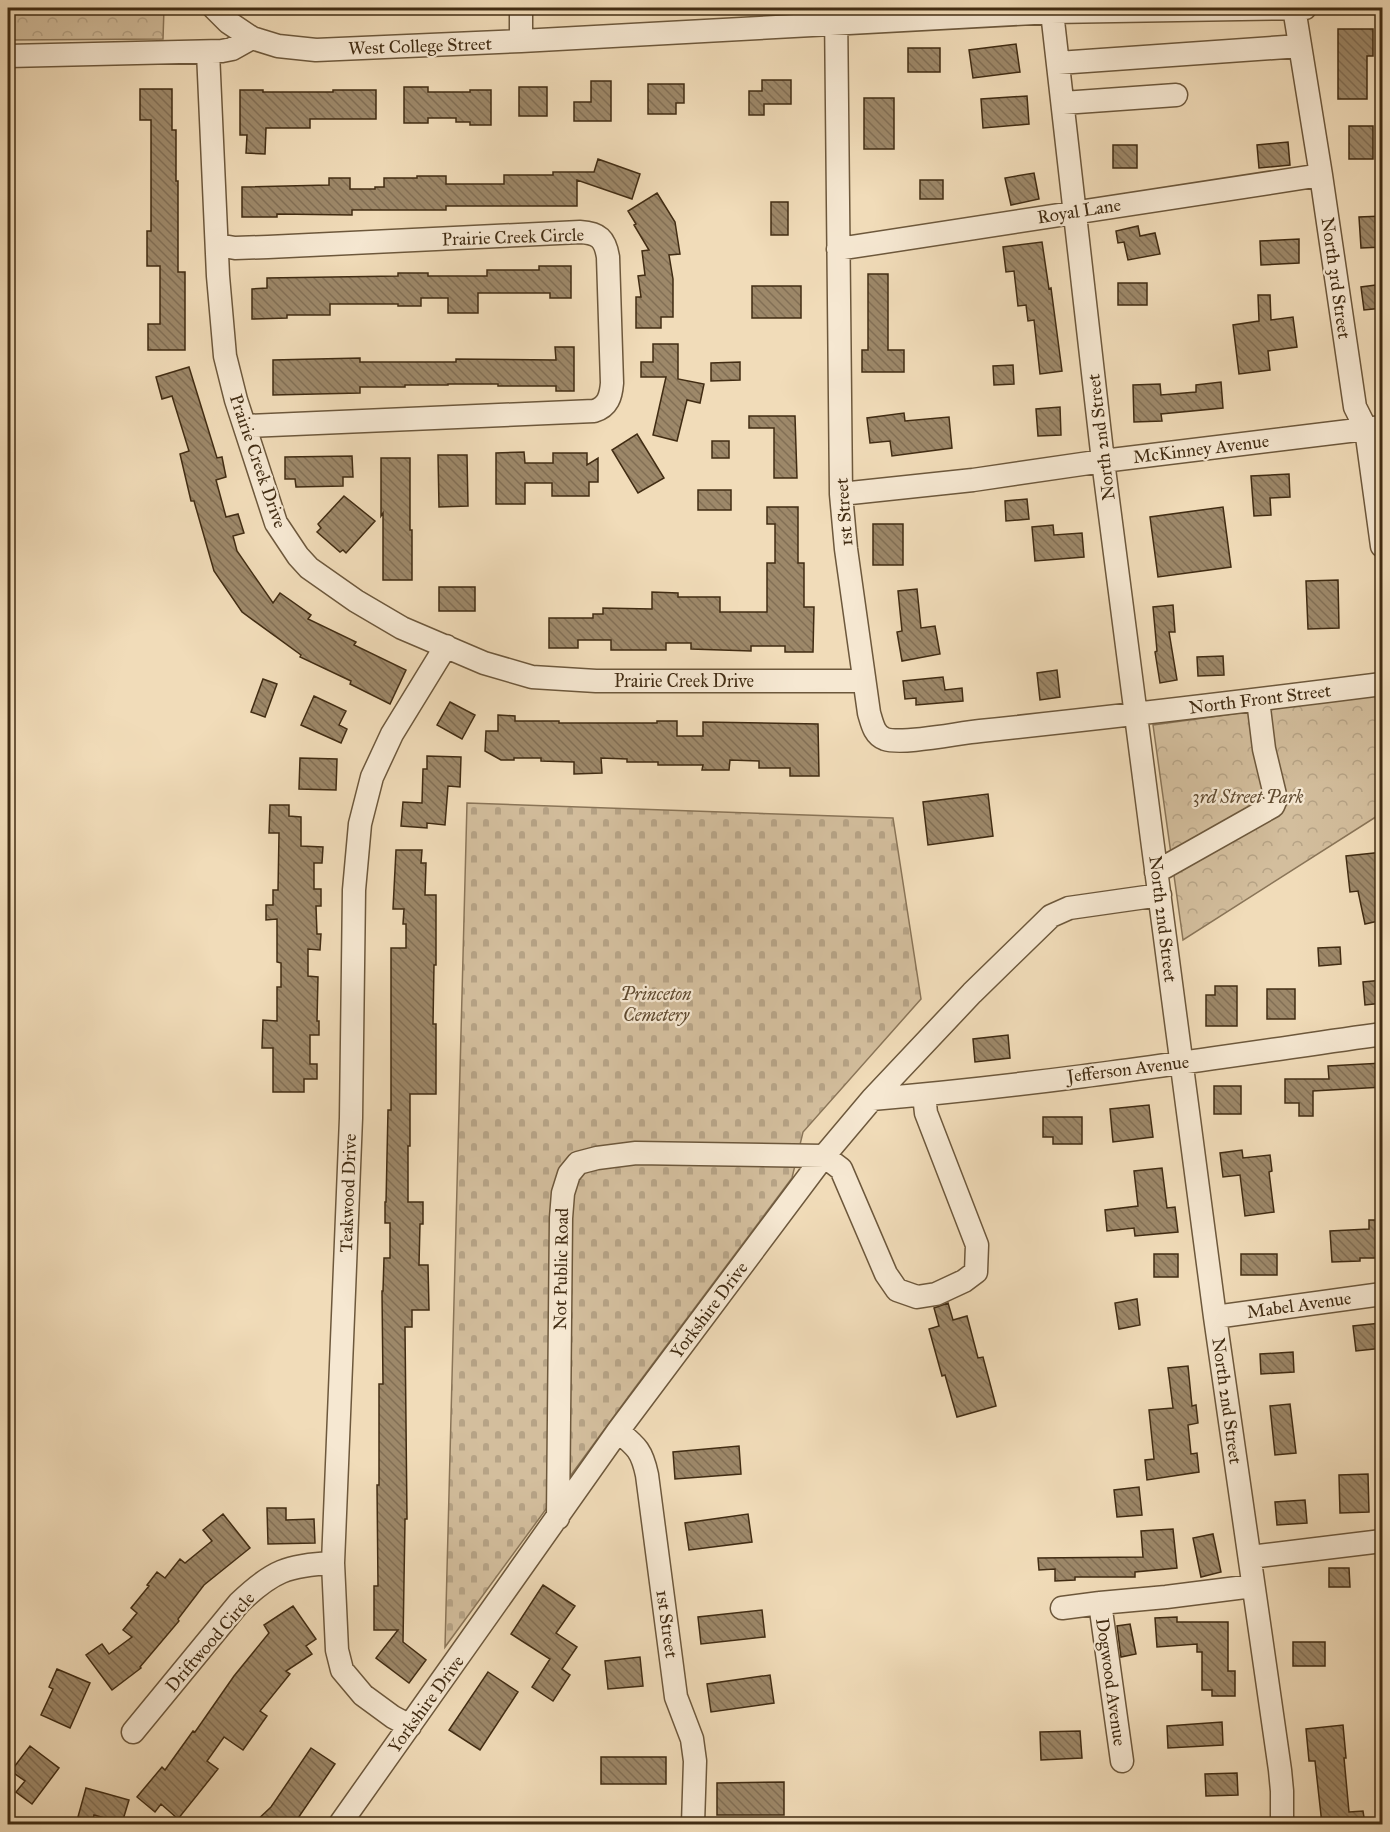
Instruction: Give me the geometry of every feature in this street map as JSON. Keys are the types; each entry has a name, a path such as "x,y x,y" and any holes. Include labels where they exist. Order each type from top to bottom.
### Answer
{"street":[{"name":"West College Street","path":"214,8 228,22 252,38 278,46 316,50 521,41 836,16 1052,9 1305,8"},
{"path":"521,8 521,41"},
{"name":"North 3rd Street","path":"1294,8 1355,407 1374,428 1383,546"},
{"name":"North 2nd Street","path":"1052,9 1103,461 1215,1317 1280,1770 1282,1824"},
{"name":"1st Street","path":"836,16 841,494 864,681 874,730 884,739 900,741 1137,715"},
{"path":"8,56 208,52 232,49 252,38"},
{"path":"1058,63 1300,46"},
{"name":"Prairie Creek Drive","path":"208,52 225,356 236,400 276,523 309,568 356,601 402,628 484,663 532,677 596,681 864,681"},
{"path":"1063,103 1176,95"},
{"name":"Royal Lane","path":"838,249 1321,175"},
{"name":"Prairie Creek Circle","path":"217,245 235,248 268,247 580,232 598,236 606,245 608,257 612,382 608,402 601,409 246,426"},
{"name":"McKinney Avenue","path":"841,494 973,480 1103,461 1374,428"},
{"name":"Teakwood Drive","path":"410,1726 393,1717 363,1695 342,1670 337,1650 333,1563 351,1118 354,890 360,824 372,777 392,734 446,646"},
{"name":"North Front Street","path":"1137,715 1383,684"},
{"path":"1156,872 1273,806 1276,799 1264,749 1258,700"},
{"name":"Yorkshire Drive","path":"340,1824 618,1431 824,1156 872,1100 972,993 1051,916 1069,908 1160,895"},
{"name":"Jefferson Avenue","path":"872,1100 1181,1063 1383,1034"},
{"path":"824,1156 841,1169 886,1274 897,1290 917,1297 936,1294 964,1281 976,1272 977,1245 926,1113 924,1095"},
{"name":"Not Public Road","path":"558,1518 561,1218 563,1193 569,1174 578,1163 636,1153 824,1156"},
{"name":"Mabel Avenue","path":"1215,1317 1383,1294"},
{"name":"1st Street","path":"618,1431 642,1454 647,1475 676,1697 692,1739 695,1761 693,1824"},
{"path":"1250,1557 1383,1541"},
{"name":"Driftwood Circle","path":"133,1732 239,1603 266,1579 299,1565 333,1563"},
{"name":"Dogwood Avenue","path":"1062,1608 1253,1586"},
{"name":"Dogwood Avenue","path":"1100,1603 1122,1761"}],"green space":[{"path":"8,8 164,8 163,39 8,40"},
{"name":"3rd Street Park","path":"1382,693 1382,813 1183,940 1153,725"},
{"name":"Princeton Cemetery","path":"467,803 893,818 921,999 803,1132 792,1178 445,1647"}],"building":[{"path":"1338,29 1373,29 1373,56 1367,56 1367,99 1338,99"},
{"path":"1016,44 1020,72 973,78 969,50"},
{"path":"908,48 940,48 940,72 908,72"},
{"path":"762,80 791,80 791,104 764,104 764,115 749,115 749,91 762,91"},
{"path":"591,81 611,81 611,121 574,121 574,102 591,102"},
{"path":"648,84 684,84 684,103 676,103 676,114 648,114"},
{"path":"404,87 428,87 428,92 491,90 491,125 470,125 470,122 456,122 456,118 428,118 428,123 404,123"},
{"path":"519,87 547,87 547,116 519,116"},
{"path":"140,89 172,89 172,130 176,130 176,181 178,181 178,272 185,272 185,350 148,350 148,324 160,324 160,266 147,266 147,231 151,231 151,120 140,120"},
{"path":"240,90 333,92 333,90 376,90 376,119 310,119 310,128 266,128 265,154 246,153 247,135 240,135"},
{"path":"1027,96 1029,124 983,128 981,99"},
{"path":"864,98 894,98 894,149 864,149"},
{"path":"1349,126 1373,126 1373,159 1349,159"},
{"path":"1288,142 1290,165 1259,168 1257,145"},
{"path":"1113,145 1137,145 1137,168 1113,168"},
{"path":"598,159 640,174 632,199 577,180 577,206 446,206 446,210 352,210 352,215 277,214 277,217 242,217 242,187 329,185 329,178 350,178 350,189 375,189 375,187 384,187 384,178 417,178 417,176 446,176 446,184 504,184 504,175 594,172"},
{"path":"1034,173 1039,199 1011,205 1005,178"},
{"path":"920,180 943,180 943,199 920,199"},
{"path":"657,193 675,222 680,254 669,255 673,279 673,317 661,317 661,328 636,328 636,297 641,297 638,276 645,275 642,251 649,250 628,211"},
{"path":"771,202 788,202 788,235 771,235"},
{"path":"1383,216 1383,247 1361,248 1359,217"},
{"path":"1138,226 1140,236 1155,233 1160,254 1128,260 1124,242 1118,243 1116,231"},
{"path":"1299,239 1299,263 1261,265 1260,241"},
{"path":"1042,242 1049,289 1051,288 1062,371 1040,374 1034,320 1028,321 1026,305 1018,306 1014,271 1006,272 1003,247"},
{"path":"539,266 571,266 571,298 550,298 550,293 478,293 478,313 448,313 448,298 421,298 421,306 330,304 330,315 287,315 287,318 252,319 252,289 267,288 267,278 398,276 398,273 428,273 428,276 487,276 487,270 539,270"},
{"path":"868,274 888,274 888,350 904,350 904,372 862,372 862,350 868,350"},
{"path":"1118,283 1147,283 1147,305 1118,305"},
{"path":"1383,284 1383,308 1364,310 1361,287"},
{"path":"752,286 801,286 801,318 752,318"},
{"path":"1258,295 1270,295 1271,320 1293,317 1297,347 1268,351 1270,370 1239,374 1233,325 1259,321"},
{"path":"653,344 678,344 678,379 704,384 700,403 687,400 677,441 653,435 666,377 641,377 641,362 653,362"},
{"path":"555,347 574,347 574,391 556,391 556,386 448,384 360,387 360,393 273,395 273,360 360,358 360,362 456,362 456,359 556,360"},
{"path":"740,362 740,380 711,381 711,363"},
{"path":"1013,365 1014,384 994,385 993,366"},
{"path":"189,367 217,458 222,457 226,477 216,480 226,517 238,514 244,533 233,536 237,551 273,603 280,593 311,615 308,619 356,642 354,645 406,670 390,704 350,684 351,681 300,657 301,655 242,612 214,571 194,501 191,501 180,454 189,451 172,396 162,399 156,377"},
{"path":"1221,382 1223,408 1161,414 1162,421 1134,422 1133,385 1160,384 1161,395 1196,392 1196,385"},
{"path":"1060,407 1061,435 1038,436 1036,409"},
{"path":"904,413 905,421 949,417 952,448 892,456 890,441 870,443 867,418"},
{"path":"749,416 795,416 797,478 774,478 774,428 749,428"},
{"path":"637,434 664,478 638,493 612,450"},
{"path":"712,441 729,441 729,458 712,458"},
{"path":"524,452 525,463 553,463 553,453 587,453 587,465 598,458 598,482 589,482 589,496 552,496 552,483 525,483 525,504 496,504 496,453"},
{"path":"438,455 467,455 468,506 439,507"},
{"path":"352,456 353,477 343,477 343,486 296,487 295,479 285,479 285,457"},
{"path":"381,458 410,458 412,580 383,580"},
{"path":"1289,474 1290,497 1270,498 1271,515 1254,516 1251,476"},
{"path":"698,490 731,490 731,510 698,510"},
{"path":"344,496 375,521 346,553 343,550 340,552 317,532 321,528 318,524"},
{"path":"1027,499 1029,519 1006,521 1005,501"},
{"path":"767,507 798,507 798,563 804,563 804,607 814,607 813,652 785,652 785,646 751,646 751,651 691,649 691,643 666,643 666,650 611,650 611,640 578,640 578,648 549,648 549,618 593,618 593,614 603,614 603,608 652,609 652,592 678,593 678,597 720,597 720,612 767,612 767,563 775,563 775,524 767,524"},
{"path":"1223,507 1231,567 1158,577 1150,517"},
{"path":"873,524 903,524 903,565 873,565"},
{"path":"1053,525 1054,535 1082,533 1084,557 1035,561 1032,527"},
{"path":"1338,580 1339,628 1308,629 1306,581"},
{"path":"439,587 475,587 475,611 439,611"},
{"path":"917,589 921,628 935,626 940,654 902,661 897,632 902,631 898,591"},
{"path":"1173,605 1175,632 1169,632 1177,680 1160,683 1155,652 1157,651 1153,607"},
{"path":"1223,656 1224,675 1198,676 1197,657"},
{"path":"1057,670 1060,697 1040,700 1037,673"},
{"path":"943,677 945,690 962,688 963,701 916,705 916,698 905,699 903,681"},
{"path":"263,679 277,684 265,717 251,712"},
{"path":"314,696 346,711 339,725 347,729 341,743 301,725"},
{"path":"450,702 475,715 462,739 437,725"},
{"path":"498,715 515,716 515,721 559,721 559,723 677,721 677,736 703,736 703,722 818,724 819,776 790,776 790,768 759,768 759,761 730,760 729,770 702,770 703,765 658,765 658,762 627,762 627,759 601,758 602,773 574,774 574,762 541,761 541,758 501,760 485,751 486,731 498,731"},
{"path":"427,756 461,757 460,787 448,786 445,825 427,823 427,828 401,826 403,802 422,803 423,769 427,769"},
{"path":"300,758 337,759 336,790 299,789"},
{"path":"988,794 993,836 928,845 923,802"},
{"path":"270,805 289,805 289,816 301,817 301,846 323,847 322,863 314,863 314,889 321,889 321,906 316,906 317,934 321,934 320,950 308,949 308,976 318,977 319,1035 310,1035 310,1064 317,1064 317,1079 304,1079 304,1092 273,1092 273,1048 262,1048 263,1020 277,1021 277,987 281,987 281,963 277,962 277,919 266,920 266,905 273,905 273,890 278,890 279,833 269,833"},
{"path":"396,850 422,850 421,863 426,863 425,895 436,895 433,1024 436,1024 436,1094 410,1094 410,1146 408,1146 408,1202 423,1202 419,1265 428,1265 429,1310 412,1310 412,1327 405,1327 407,1519 405,1519 403,1642 426,1660 409,1683 376,1658 398,1630 374,1630 374,1586 378,1586 379,1384 383,1384 382,1291 384,1258 390,1258 390,1223 385,1223 385,1202 388,1110 391,1110 391,948 406,948 404,909 393,909"},
{"path":"1383,852 1383,920 1365,924 1358,891 1350,892 1346,856"},
{"path":"1340,947 1341,964 1319,966 1318,948"},
{"path":"1383,980 1383,1003 1365,1005 1363,982"},
{"path":"1215,986 1237,986 1237,1026 1206,1026 1206,995 1215,995"},
{"path":"1267,989 1295,989 1295,1019 1267,1019"},
{"path":"1008,1035 1010,1058 975,1062 973,1039"},
{"path":"1383,1063 1383,1087 1313,1091 1313,1116 1299,1116 1299,1103 1285,1103 1285,1079 1329,1079 1328,1066"},
{"path":"1214,1086 1241,1086 1241,1114 1214,1114"},
{"path":"1149,1105 1153,1137 1113,1142 1110,1109"},
{"path":"1043,1117 1082,1117 1082,1144 1053,1144 1053,1137 1043,1137"},
{"path":"1242,1150 1243,1158 1270,1155 1272,1171 1269,1172 1274,1212 1245,1216 1240,1175 1223,1177 1220,1153"},
{"path":"1162,1168 1167,1208 1175,1207 1178,1232 1135,1236 1134,1228 1107,1231 1105,1210 1138,1206 1134,1171"},
{"path":"1369,1220 1383,1220 1383,1258 1332,1262 1330,1231 1369,1229"},
{"path":"1154,1254 1178,1254 1178,1277 1154,1277"},
{"path":"1241,1254 1277,1254 1277,1275 1241,1275"},
{"path":"1137,1299 1140,1325 1119,1329 1115,1303"},
{"path":"948,1303 953,1320 967,1316 978,1358 983,1357 996,1406 957,1417 945,1375 942,1376 929,1329 939,1326 934,1308"},
{"path":"1381,1323 1383,1348 1356,1351 1353,1326"},
{"path":"1293,1352 1294,1372 1261,1374 1260,1354"},
{"path":"1188,1366 1192,1406 1196,1405 1198,1423 1188,1425 1191,1454 1197,1453 1199,1472 1147,1480 1145,1460 1154,1459 1149,1410 1173,1408 1168,1368"},
{"path":"1290,1404 1296,1453 1275,1455 1270,1406"},
{"path":"739,1446 741,1474 675,1479 673,1452"},
{"path":"1368,1474 1369,1512 1340,1513 1339,1475"},
{"path":"1139,1487 1142,1515 1117,1517 1114,1490"},
{"path":"1305,1500 1307,1523 1277,1525 1275,1502"},
{"path":"267,1508 286,1508 286,1520 314,1519 315,1543 268,1544"},
{"path":"223,1514 250,1548 204,1585 178,1619 179,1621 141,1668 112,1690 86,1655 102,1644 109,1654 132,1637 123,1630 137,1613 131,1608 149,1586 147,1585 157,1572 165,1578 180,1559 185,1563 212,1541 203,1530"},
{"path":"748,1514 752,1542 689,1550 685,1523"},
{"path":"1173,1529 1177,1568 1135,1572 1135,1577 1075,1577 1075,1580 1055,1581 1055,1569 1039,1570 1038,1558 1143,1557 1141,1531"},
{"path":"1213,1534 1221,1572 1201,1577 1193,1538"},
{"path":"1329,1568 1349,1568 1350,1587 1329,1587"},
{"path":"543,1585 575,1606 556,1633 577,1647 562,1669 570,1675 553,1701 532,1687 550,1659 511,1634"},
{"path":"293,1606 316,1639 306,1646 312,1654 286,1671 290,1674 260,1711 267,1716 243,1750 224,1737 207,1761 218,1769 178,1819 161,1804 155,1812 137,1797 162,1767 165,1770 234,1676 269,1633 264,1625"},
{"path":"762,1610 765,1637 701,1644 698,1617"},
{"path":"1177,1617 1177,1622 1228,1622 1228,1671 1235,1671 1235,1696 1212,1696 1212,1690 1202,1690 1202,1652 1197,1652 1197,1644 1157,1647 1155,1618"},
{"path":"1130,1624 1136,1654 1121,1657 1117,1626"},
{"path":"1293,1642 1325,1642 1325,1666 1293,1666"},
{"path":"640,1657 643,1686 608,1689 605,1661"},
{"path":"57,1669 90,1683 70,1728 41,1715 53,1689 49,1687"},
{"path":"488,1672 518,1692 480,1750 449,1730"},
{"path":"770,1675 774,1703 711,1712 707,1684"},
{"path":"1222,1722 1223,1745 1168,1748 1167,1726"},
{"path":"1343,1725 1349,1812 1363,1811 1365,1824 1322,1824 1315,1761 1309,1761 1306,1729"},
{"path":"1080,1731 1082,1758 1041,1760 1040,1732"},
{"path":"30,1746 59,1768 32,1804 16,1792 25,1781 11,1771"},
{"path":"311,1748 335,1764 294,1824 253,1824 271,1807"},
{"path":"601,1757 666,1757 666,1784 601,1784"},
{"path":"1237,1773 1238,1795 1206,1796 1205,1774"},
{"path":"784,1782 784,1815 717,1815 717,1783"},
{"path":"86,1788 129,1800 122,1823 94,1815 92,1824 76,1824"}]}
